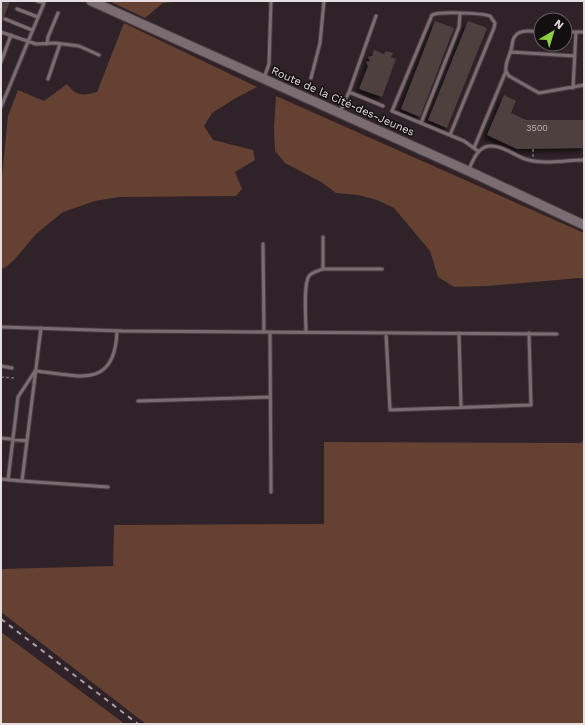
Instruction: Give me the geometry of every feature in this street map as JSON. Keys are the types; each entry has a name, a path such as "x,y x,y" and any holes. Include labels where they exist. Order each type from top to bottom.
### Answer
{"main road":[{"name":"Route de la Cité-des-Jeunes","path":"91,1 468,171 584,226"}],"lane":[{"path":"1,107 44,3 37,1"},
{"path":"264,79 269,64 271,1"},
{"path":"311,78 320,43 324,1"},
{"path":"17,9 38,17"},
{"path":"47,44 48,37 58,12"},
{"path":"450,135 494,28 495,23 493,19 486,15 435,13 432,15 392,111 464,141 478,151"},
{"path":"421,123 459,27 460,14"},
{"path":"340,113 376,16"},
{"path":"5,19 32,30"},
{"path":"533,32 522,31 518,33 512,42 511,52 505,66 509,76 538,93 584,85"},
{"path":"1,32 36,44 79,46 99,55"},
{"path":"573,88 576,32 584,32"},
{"path":"1,62 11,35"},
{"path":"48,79 60,44"},
{"path":"511,52 575,56"},
{"path":"474,148 506,71"},
{"path":"349,92 383,106"},
{"path":"468,171 478,151 484,148 495,147 521,158 533,161 584,160"},
{"path":"323,237 323,269"},
{"path":"263,244 264,332"},
{"path":"306,332 306,283 314,272 323,269 382,268"},
{"path":"1,327 117,331 557,334"},
{"path":"22,481 41,328"},
{"path":"35,371 86,376 96,375 104,370 111,362 117,331"},
{"path":"270,332 271,492"},
{"path":"386,333 390,410 531,405 529,333"},
{"path":"459,333 461,407"},
{"path":"1,366 12,368"},
{"path":"8,480 18,397 35,371"},
{"path":"138,401 270,397"},
{"path":"1,438 27,441"},
{"path":"1,479 108,487"}],"path":[{"path":"533,149 533,158"},
{"path":"1,376 14,378"}],"shaded area":[{"path":"109,1 181,1 163,3 145,18"},
{"path":"124,23 257,87 212,113 204,126 213,140 253,150 255,160 235,172 242,189 236,196 119,197 95,201 63,212 36,234 15,259 5,268 1,269 1,185 8,116 18,90 44,101 67,84 70,88 80,94 97,92"},
{"path":"276,96 584,233 584,279 580,278 487,286 454,287 438,277 430,251 394,208 377,200 358,195 336,193 321,182 285,163 275,151 274,128"},
{"path":"584,439 584,724 146,724 1,612 1,569 113,566 114,525 324,524 324,442 581,443"},
{"path":"1,632 125,724 1,724"}],"building":[{"path":"1,1 10,1 1,25"},
{"path":"435,21 454,28 420,117 401,109"},
{"path":"468,21 487,28 447,128 428,120"},
{"path":"374,50 384,54 386,51 393,53 391,57 396,59 382,97 359,89 368,66 366,62 370,61 368,57 372,56"},
{"path":"504,95 516,101 511,113 526,120 584,120 584,148 517,149 487,135"}],"railway":[{"path":"1,619 138,724"}]}
